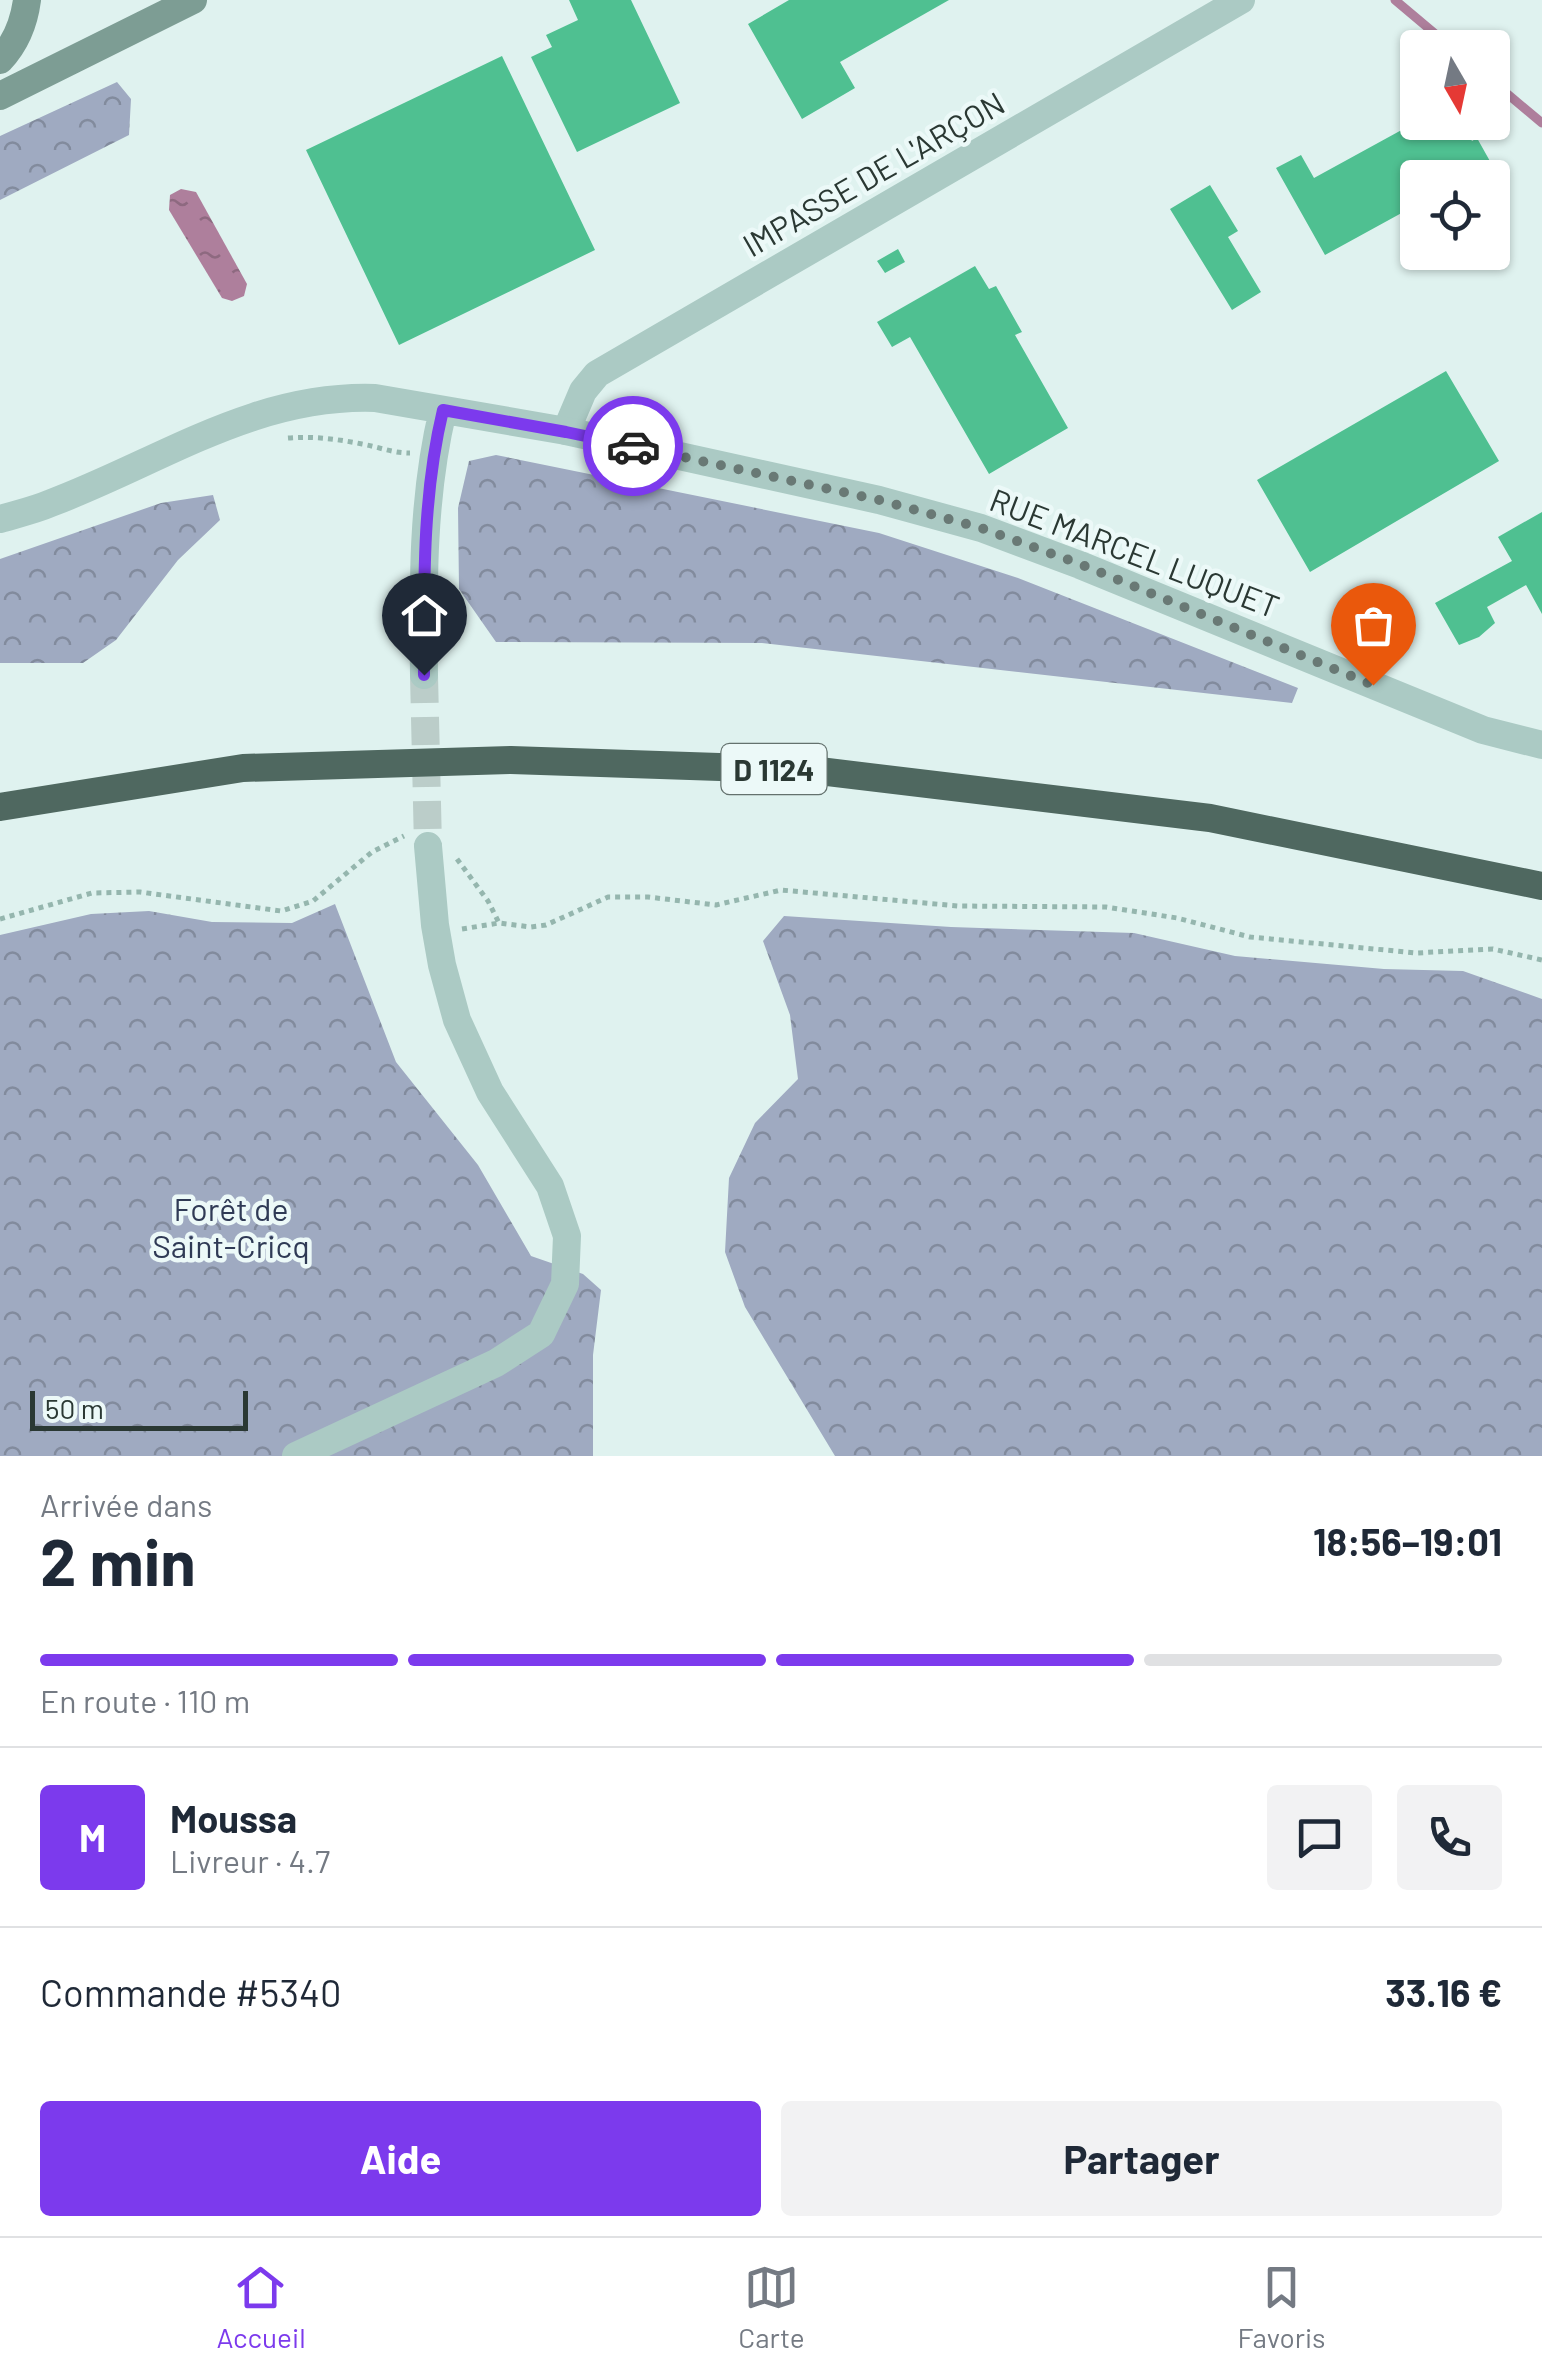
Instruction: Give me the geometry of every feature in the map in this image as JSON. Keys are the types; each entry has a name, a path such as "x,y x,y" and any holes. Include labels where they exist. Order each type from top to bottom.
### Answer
{"highway":[{"name":"D 1124","path":"0,807 243,768 511,760 811,770 1210,818 1542,886"}],"main road":[{"path":"0,60 24,22 28,0"},
{"path":"0,96 193,0"}],"street":[{"name":"IMPASSE DE L'ARÇON","path":"566,432 583,391 597,374 1241,0"},
{"name":"RUE MARCEL LUQUET","path":"0,519 50,504 225,426 275,408 344,397 375,398 566,432 879,500 981,528 1080,564 1482,730 1542,745"},
{"path":"424,675 423,563 433,454 443,410"},
{"path":"296,1456 496,1363 541,1334 565,1284 566,1236 550,1186 490,1092 457,1020 435,925 430,845"}],"path":[{"path":"277,440 310,436 365,444 394,454 433,454"},
{"path":"0,919 92,893 140,892 282,911 313,901 372,852 430,845 488,901 499,923"},
{"path":"435,925 468,930 499,923 546,925 608,897 716,905 781,890 958,906 1106,907 1177,918 1250,937 1416,953 1492,949 1542,960"}],"green space":[{"path":"117,82 131,99 129,135 0,200 0,136"},
{"path":"496,455 879,533 1018,578 1298,688 1292,703 762,643 496,642 459,589 458,508 469,461"},
{"path":"213,495 220,520 178,560 116,640 83,663 0,663 0,559 161,503"},
{"name":"Forêt de Saint-Cricq","path":"335,904 396,1062 478,1165 531,1256 583,1274 601,1290 593,1355 593,1456 0,1456 0,935 91,914 149,911 212,922 292,923"},
{"path":"784,916 1134,933 1235,956 1384,969 1463,971 1542,999 1542,1456 835,1456 745,1307 725,1252 729,1178 755,1123 798,1079 790,1015 763,941"}],"water":[{"path":"181,189 196,192 247,284 244,296 232,301 222,298 169,210 170,195"}],"building":[{"path":"569,0 631,0 680,103 577,152 531,57 552,47 546,35 578,20"},
{"path":"789,0 949,0 840,62 855,88 802,119 748,24"},
{"path":"502,56 595,250 399,345 306,150"},
{"path":"1400,131 1400,140 1478,140 1489,160 1400,160 1400,214 1325,255 1276,168 1301,155 1314,178"},
{"path":"1210,185 1238,231 1228,237 1261,292 1232,310 1170,209"},
{"path":"898,249 905,262 885,273 877,261"},
{"path":"975,266 989,289 996,286 1022,332 1015,335 1068,428 989,474 910,337 892,347 877,322"},
{"path":"1446,371 1499,461 1310,572 1257,480"},
{"path":"1542,512 1542,614 1526,585 1487,607 1495,623 1479,637 1459,645 1435,603 1512,561 1498,537"}],"waterway":[{"path":"1395,0 1431,30"},
{"path":"1510,96 1542,123"}],"tunnel":[{"path":"424,675 428,846"}],"way so far":[{"path":"633,446 879,500 981,528 1080,564 1373,685"}],"route":[{"path":"424,675 423,563 433,454 443,410 633,446"}]}
